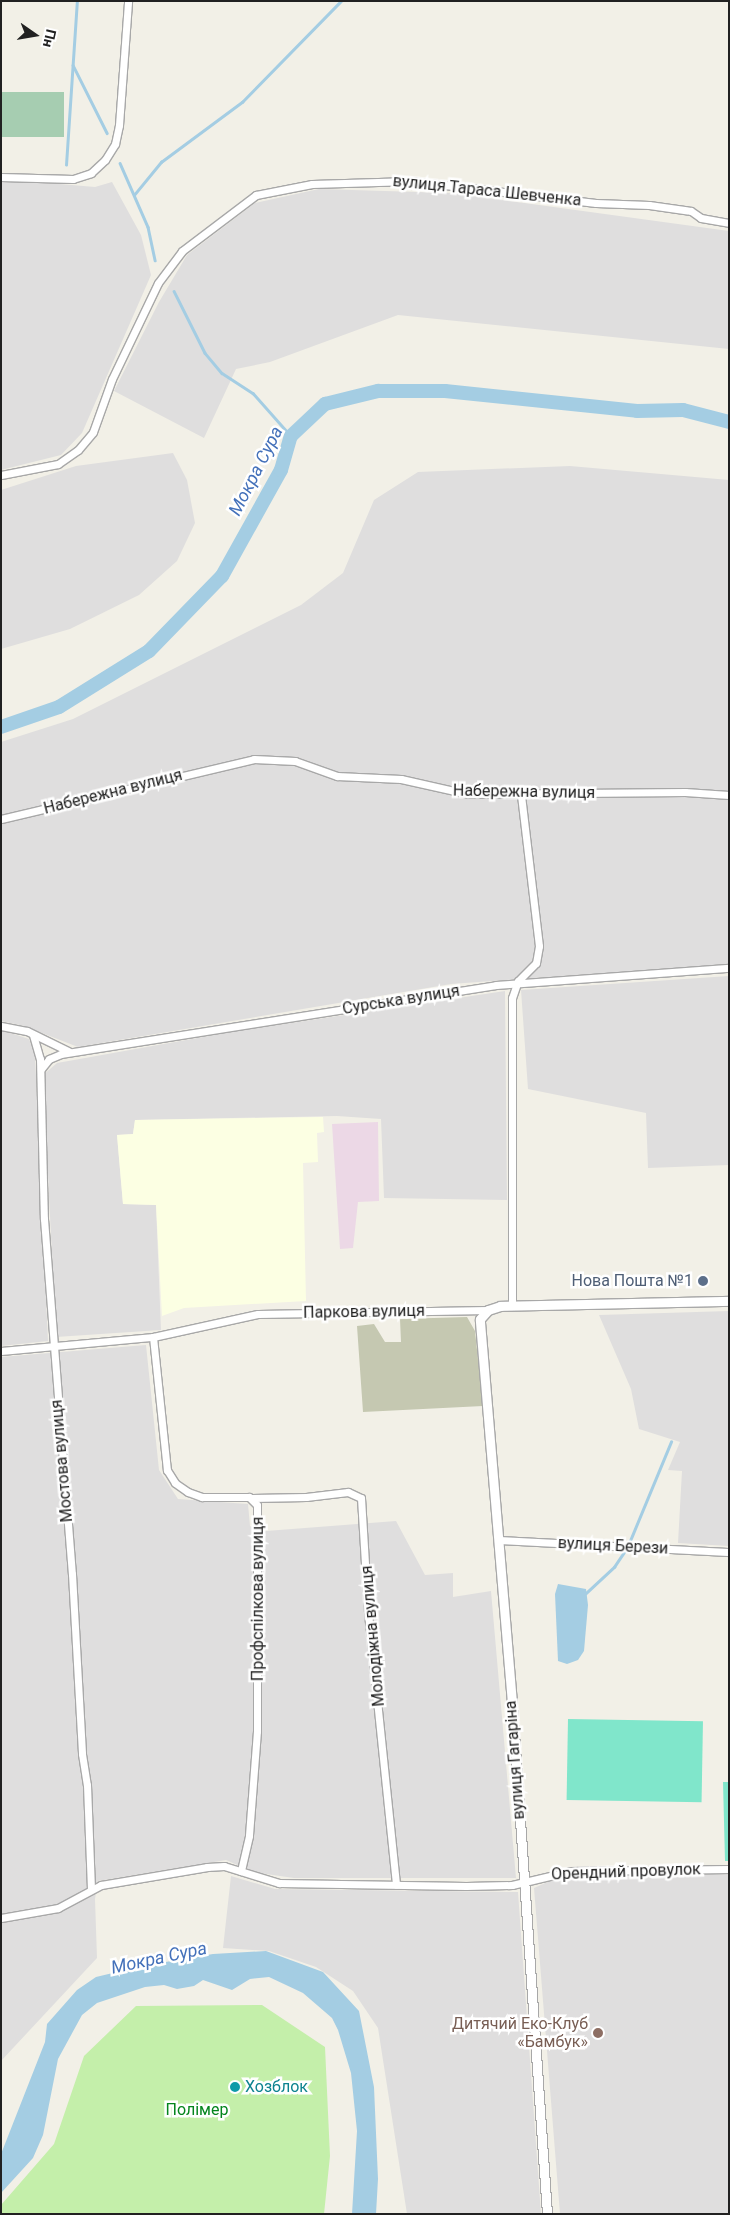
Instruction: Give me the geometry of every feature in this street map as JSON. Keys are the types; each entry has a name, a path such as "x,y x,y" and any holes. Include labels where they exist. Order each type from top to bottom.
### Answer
{"street":[{"path":"1,177 73,179 91,173 105,160 115,144 119,125 128,1"},
{"name":"вулиця Тараса Шевченка","path":"1,476 58,464 78,450 93,432 112,380 158,283 182,251 256,195 312,184 411,181 596,203 649,206 692,212 701,218 729,223"},
{"name":"Набережна вулиця","path":"1,819 254,759 295,761 337,776 401,779 468,794 729,795"},
{"path":"512,1306 512,998 517,984 536,962 539,946 521,794"},
{"name":"Сурська вулиця","path":"40,1075 49,1059 76,1052 334,1010 517,984 729,968"},
{"name":"Сурська вулиця","path":"1,1026 33,1035 60,1050 76,1052"},
{"name":"Мостова вулиця","path":"33,1035 39,1050 52,1346 72,1574 82,1754 88,1785 91,1889"},
{"name":"Паркова вулиця","path":"1,1351 153,1337 258,1314 488,1310 512,1306 729,1301"},
{"name":"вулиця Гагаріна","path":"488,1310 480,1319 479,1327 498,1540 547,2214"},
{"name":"Профспілкова вулиця","path":"153,1337 167,1470 175,1483 188,1492 202,1497 252,1498 258,1509 257,1731 249,1836 241,1871"},
{"name":"Молодіжна вулиця","path":"252,1498 306,1497 348,1492 361,1498 368,1614 396,1885"},
{"name":"вулиця Берези","path":"498,1540 729,1552"},
{"path":"1,1918 58,1908 91,1889 207,1867 224,1866 279,1882 396,1885 524,1883"},
{"name":"Орендний провулок","path":"524,1883 533,1878 571,1871 729,1869"}],"shaded area":[{"path":"1,92 64,92 64,137 1,137"},
{"path":"1,179 95,187 112,182 141,235 151,275 82,433 61,455 1,470"},
{"path":"319,189 451,193 729,231 729,349 398,315 270,362 236,369 204,438 114,391 159,302 187,255 255,203"},
{"path":"173,453 187,480 195,523 177,561 139,595 70,629 1,649 1,490 76,466"},
{"path":"570,466 729,480 729,964 451,984 78,1047 24,1026 1,1021 1,742 73,719 301,605 343,573 374,500 418,472"},
{"path":"729,976 729,1165 648,1168 646,1113 528,1089 521,990"},
{"path":"505,991 507,1200 384,1198 381,1119 337,1116 135,1120 133,1134 117,1135 123,1204 156,1205 161,1330 56,1337 43,1075 57,1063 231,1032"},
{"path":"1,1030 29,1039 35,1054 48,1341 1,1346"},
{"path":"323,1117 324,1132 317,1133 318,1162 303,1163 306,1301 184,1308 162,1316 156,1205 123,1204 117,1135 133,1134 135,1120"},
{"path":"378,1122 379,1201 358,1202 353,1248 340,1249 332,1124"},
{"path":"729,1311 729,1546 678,1543 682,1471 668,1470 680,1442 639,1429 631,1389 599,1315"},
{"path":"467,1317 475,1331 483,1406 363,1412 357,1326 374,1324 385,1342 401,1342 400,1319"},
{"path":"146,1345 159,1470 178,1499 248,1504 250,1526 266,1531 396,1521 425,1575 453,1573 453,1597 491,1591 516,1878 294,1878 253,1872 226,1860 98,1881 95,1899 97,1958 1,2061 1,1357"},
{"path":"568,1873 729,1873 729,2214 560,2214 534,1888"},
{"path":"231,1876 275,1889 518,1892 541,2214 407,2214 378,2028 353,1991 316,1967 269,1951 223,1948"}],"green space":[{"path":"568,1719 703,1721 702,1802 567,1800"},
{"path":"723,1782 729,1782 729,1861 725,1861"},
{"name":"Полімер","path":"262,2005 325,2047 330,2156 324,2214 1,2214 1,2205 54,2144 84,2056 136,2006"}],"water":[{"path":"558,1584 586,1589 588,1605 584,1651 578,1660 567,1664 558,1661 555,1594"},
{"path":"266,1951 323,1972 359,2011 374,2087 378,2179 376,2214 352,2214 357,2131 351,2073 338,2030 332,2018 303,1993 269,1977 250,1979 232,1990 203,1980 194,1986 177,1989 164,1985 145,1987 97,2003 82,2015 58,2059 43,2135 33,2158 1,2193 1,2154 45,2042 47,2024 77,1990 96,1977 142,1966 213,1954"}],"waterway":[{"path":"66,165 77,1"},
{"path":"134,195 161,162 242,102 341,1"},
{"path":"73,65 107,133"},
{"path":"120,163 148,227 155,260"},
{"path":"174,291 205,353 222,373 253,393 291,436"},
{"name":"Мокра Сура","path":"1,727 59,707 149,651 222,576 281,470 291,436 325,404 378,391 445,391 637,411 683,410 729,422"},
{"path":"585,1594 614,1567 627,1548 671,1442"}],"place":[{"name":"Нова Пошта №1","path":"703,1281"},
{"name":"Дитячий Еко-Клуб «Бамбук»","path":"598,2033"},
{"name":"Хозблок","path":"235,2087"}]}
